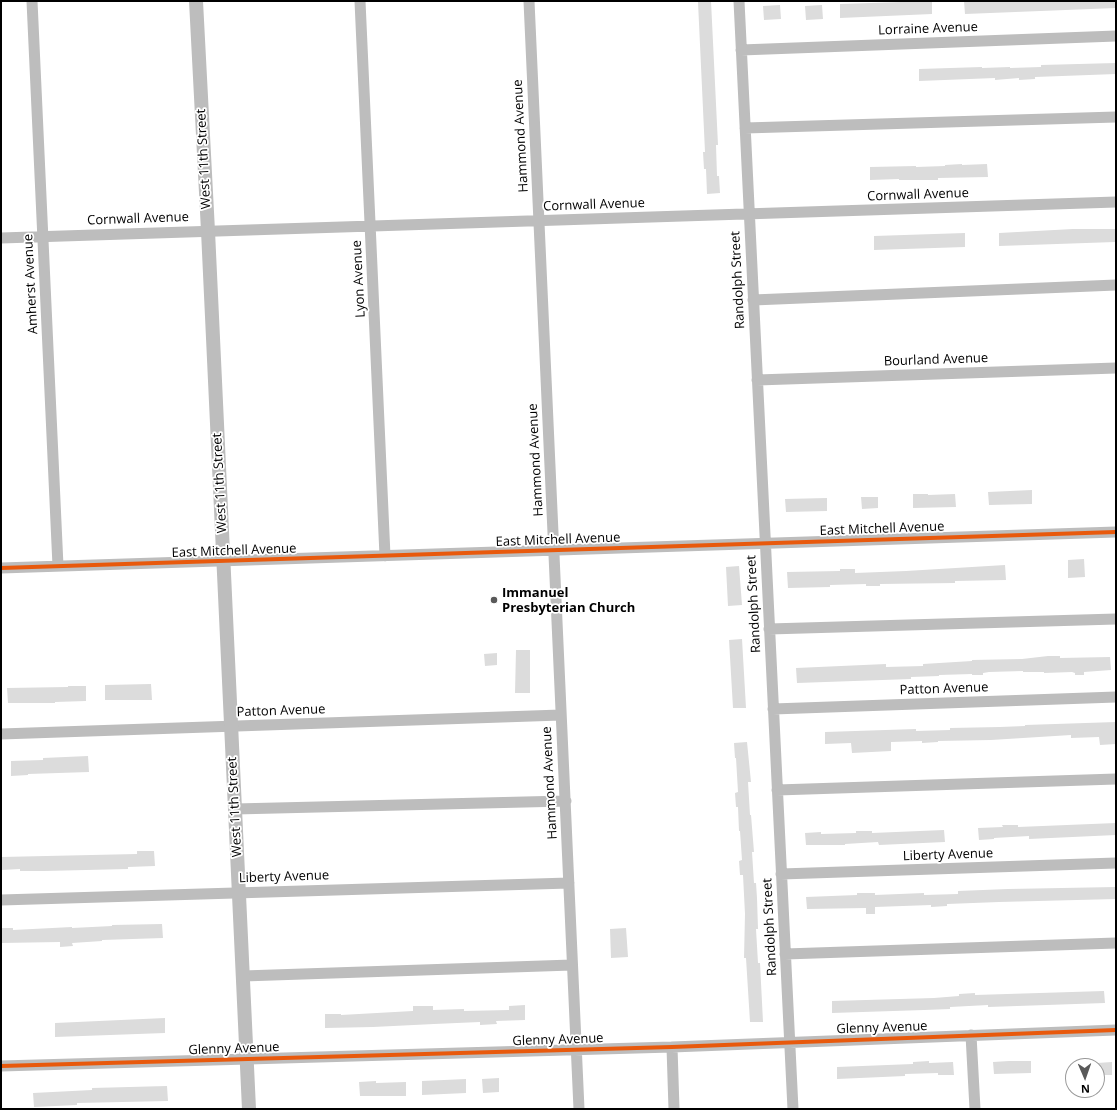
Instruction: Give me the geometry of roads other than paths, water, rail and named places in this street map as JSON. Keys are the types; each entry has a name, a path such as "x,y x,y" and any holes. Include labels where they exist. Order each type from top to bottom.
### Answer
{"main road":[{"name":"West 11th Street","path":"196,1 224,561 249,1109"}],"street":[{"name":"Amherst Avenue","path":"32,1 58,566"},
{"name":"Lyon Avenue","path":"360,1 385,556"},
{"name":"Hammond Avenue","path":"529,1 579,1109"},
{"name":"Randolph Street","path":"739,1 793,1109"},
{"name":"Lorraine Avenue","path":"741,50 1116,36"},
{"path":"745,128 1116,117"},
{"name":"Cornwall Avenue","path":"1,238 1116,202"},
{"path":"753,300 1116,285"},
{"name":"Bourland Avenue","path":"757,380 1116,368"},
{"name":"East Mitchell Avenue","path":"1,568 1116,532"},
{"path":"769,629 1116,619"},
{"name":"Patton Avenue","path":"773,709 1116,697"},
{"name":"Patton Avenue","path":"1,734 561,715"},
{"path":"777,790 1116,779"},
{"path":"235,809 566,800"},
{"name":"Liberty Avenue","path":"781,874 1116,864"},
{"name":"Liberty Avenue","path":"1,900 569,883"},
{"path":"785,954 1116,943"},
{"path":"242,976 572,965"},
{"name":"Glenny Avenue","path":"1,1066 672,1047 1116,1030"},
{"path":"971,1035 975,1109"},
{"path":"672,1047 674,1109"}],"place":[{"name":"Immanuel Presbyterian Church","path":"494,600"}]}
